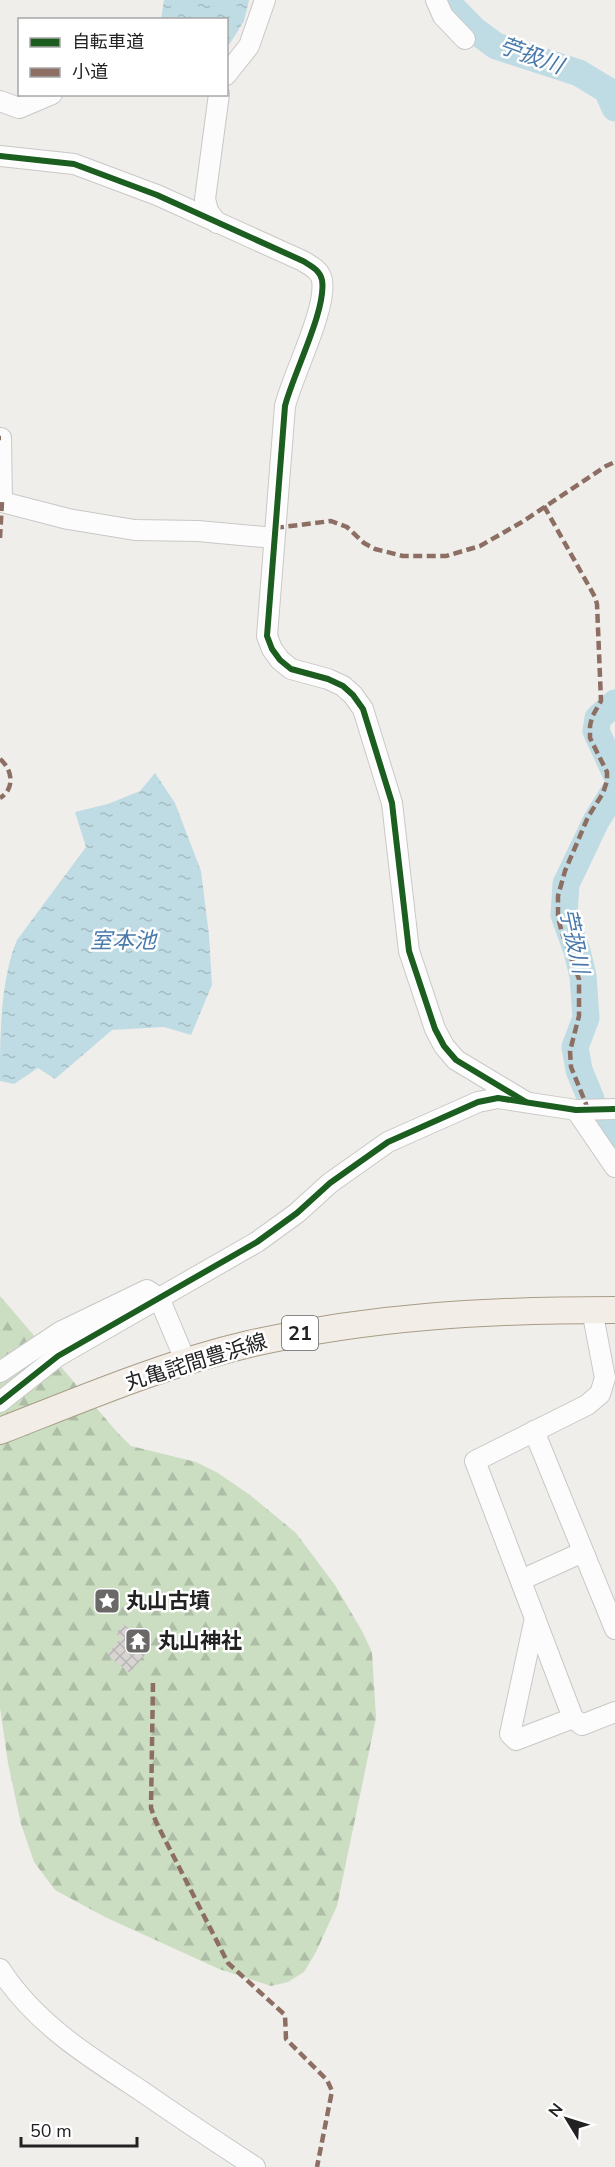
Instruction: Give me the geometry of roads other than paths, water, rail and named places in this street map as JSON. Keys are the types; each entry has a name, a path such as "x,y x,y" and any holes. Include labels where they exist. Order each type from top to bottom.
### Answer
{"main road":[{"name":"丸亀詫間豊浜線","path":"0,1431 186,1362 247,1345 320,1329 397,1318 495,1312 603,1310"}],"street":[{"path":"228,73 249,46 265,0"},
{"path":"436,0 443,16 465,39"},
{"path":"0,101 19,108 47,96"},
{"path":"217,223 208,211 205,199 219,96"},
{"path":"0,156 75,164 157,195 303,261 315,268 322,279 321,306 285,406 267,636 272,649 291,669 328,679 343,686 363,709 392,803 409,951 435,1029 444,1046 456,1060 526,1102"},
{"path":"1,438 2,502 68,519 135,530 198,531 274,538"},
{"path":"0,1402 57,1356 257,1242 297,1213 330,1183 387,1142 478,1102 498,1098 576,1110 615,1109"},
{"path":"576,1110 615,1167"},
{"path":"0,1372 60,1332 147,1290 159,1298 186,1362"},
{"path":"603,1310 605,1378 600,1394 587,1405 475,1461 573,1718 582,1725 615,1712"},
{"path":"534,1431 615,1629"},
{"path":"520,1580 583,1552"},
{"path":"535,1618 510,1734 516,1740 573,1718"},
{"path":"0,1969 27,2004 56,2032 255,2167"},
{"path":"207,2136 226,2167"}],"water":[{"path":"164,0 249,0 244,21 228,46 228,18 161,18"},
{"name":"室本池","path":"155,773 175,803 201,871 209,935 212,985 191,1035 164,1027 112,1030 55,1079 38,1068 14,1084 0,1081 2,1009 11,956 17,940 86,847 75,812 108,804 140,791"}],"waterway":[{"name":"苧扱川","path":"445,0 473,29 496,46 579,73 607,90 615,108"},
{"name":"苧扱川","path":"615,703 598,718 596,731 615,772"},
{"name":"苧扱川","path":"591,1099 579,1070 575,1047 586,1018 583,976 564,915 566,884 596,821 615,790"},
{"name":"苧扱川","path":"601,1123 615,1143"}],"place":[{"name":"丸山古墳","path":"107,1601"},
{"name":"丸山神社","path":"138,1641"}]}
